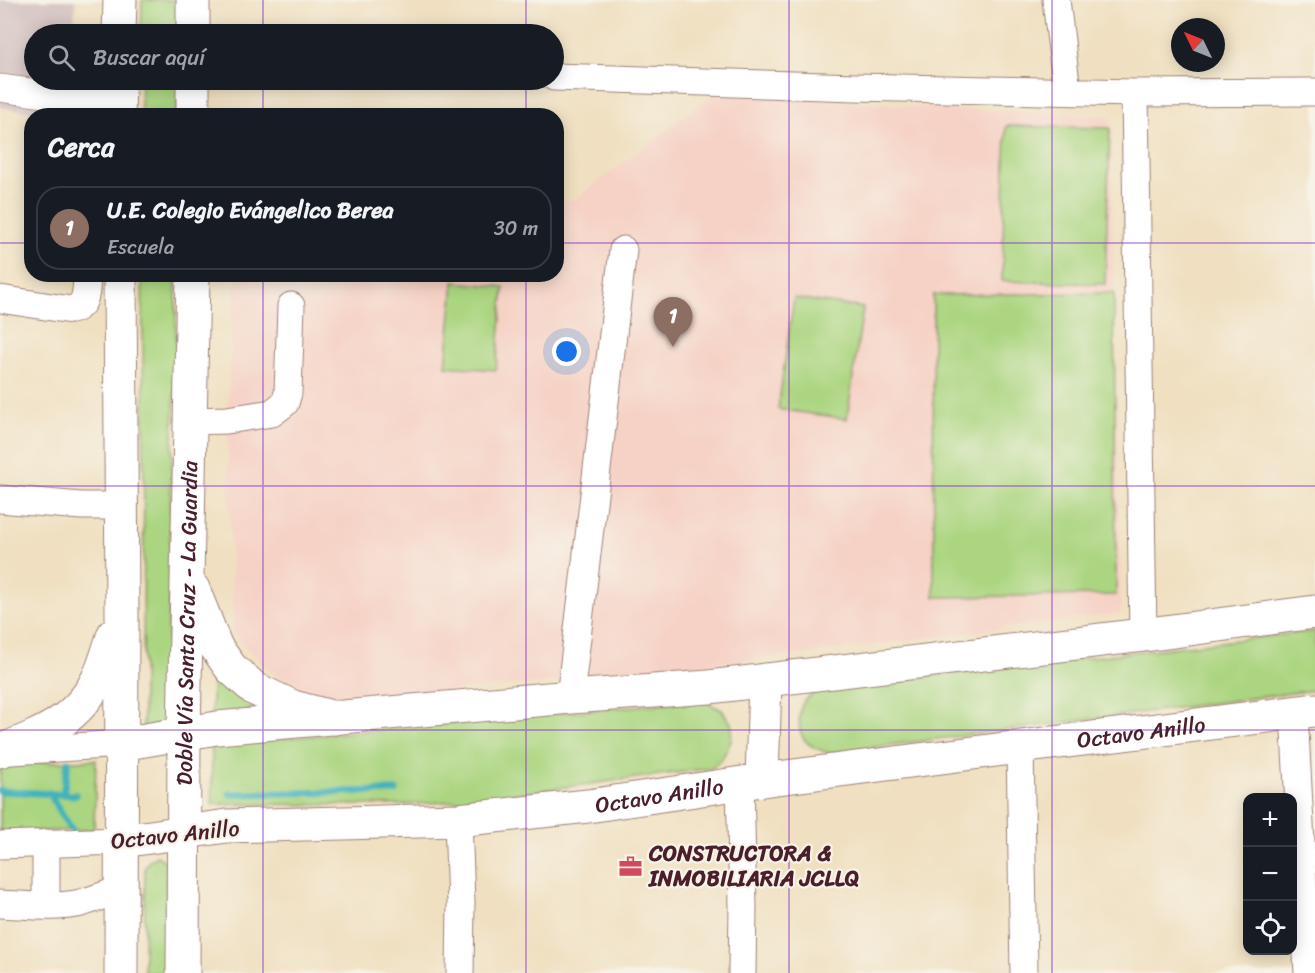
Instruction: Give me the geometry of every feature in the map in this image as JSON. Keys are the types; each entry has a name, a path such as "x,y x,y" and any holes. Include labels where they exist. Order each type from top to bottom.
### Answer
{"main road":[{"path":"119,24 120,0"},
{"path":"193,0 193,24"},
{"path":"193,90 193,108"},
{"path":"120,282 121,973"},
{"name":"Doble Vía Santa Cruz - La Guardia","path":"183,973 186,573 193,282"},
{"path":"186,573 216,647 231,668 255,688 293,707 335,718"},
{"path":"121,744 217,728 710,687 1315,612"},
{"path":"0,751 54,728 88,695 100,674 122,613"},
{"path":"751,782 765,680"},
{"name":"Octavo Anillo","path":"122,841 227,826 458,820 588,806 751,782 1304,711"}],"street":[{"path":"1056,0 1067,91"},
{"path":"564,77 843,87 1135,93 1315,92"},
{"path":"0,88 118,100"},
{"path":"1135,93 1143,635"},
{"path":"571,697 623,250"},
{"path":"0,299 71,310 79,308 84,301 86,282"},
{"path":"190,421 227,420 272,413 285,403 288,393 291,306"},
{"path":"0,500 81,506 121,506"},
{"path":"1304,711 1308,973"},
{"path":"0,751 121,744"},
{"path":"1020,747 1024,973"},
{"path":"742,973 743,906 751,782"},
{"path":"458,820 461,903 460,973"},
{"name":"Octavo Anillo","path":"0,845 122,841"},
{"path":"46,843 46,906"},
{"path":"0,903 46,906 81,903 121,889"}],"shaded area":[{"path":"0,0 75,0 74,24 24,24 24,90 71,90 71,97 75,108 24,108 24,111 0,107"},
{"path":"714,94 1110,116 1121,613 819,652 572,680 347,700 288,688 233,635 227,420 235,282 564,282 564,200 574,200"}],"green space":[{"path":"142,0 178,0 178,24 141,24"},
{"path":"141,90 178,90 177,108 141,108"},
{"path":"1006,126 1110,128 1105,284 1002,281"},
{"path":"142,282 176,282 167,724 143,728"},
{"path":"454,282 504,287 496,370 446,366"},
{"path":"1114,293 1116,595 934,597 933,295"},
{"path":"794,298 863,308 847,419 778,409"},
{"path":"1315,631 1315,690 829,753 809,744 800,730 800,713 803,703 810,696 823,690"},
{"path":"214,658 276,706 211,717"},
{"path":"702,700 722,710 732,725 731,741 722,759 712,768 458,801 400,805 212,804 212,745"},
{"path":"96,760 94,830 0,832 0,764"},
{"path":"157,856 166,862 167,973 144,973 145,868 149,861"}],"waterway":[{"path":"63,794 68,762"},
{"path":"0,791 76,795"},
{"path":"230,794 396,791"},
{"path":"49,793 72,830"}],"place":[{"name":"U.E. Colegio Evángelico Berea","path":"673,347"},
{"name":"CONSTRUCTORA & INMOBILIARIA JCLLQ","path":"631,866"}]}
